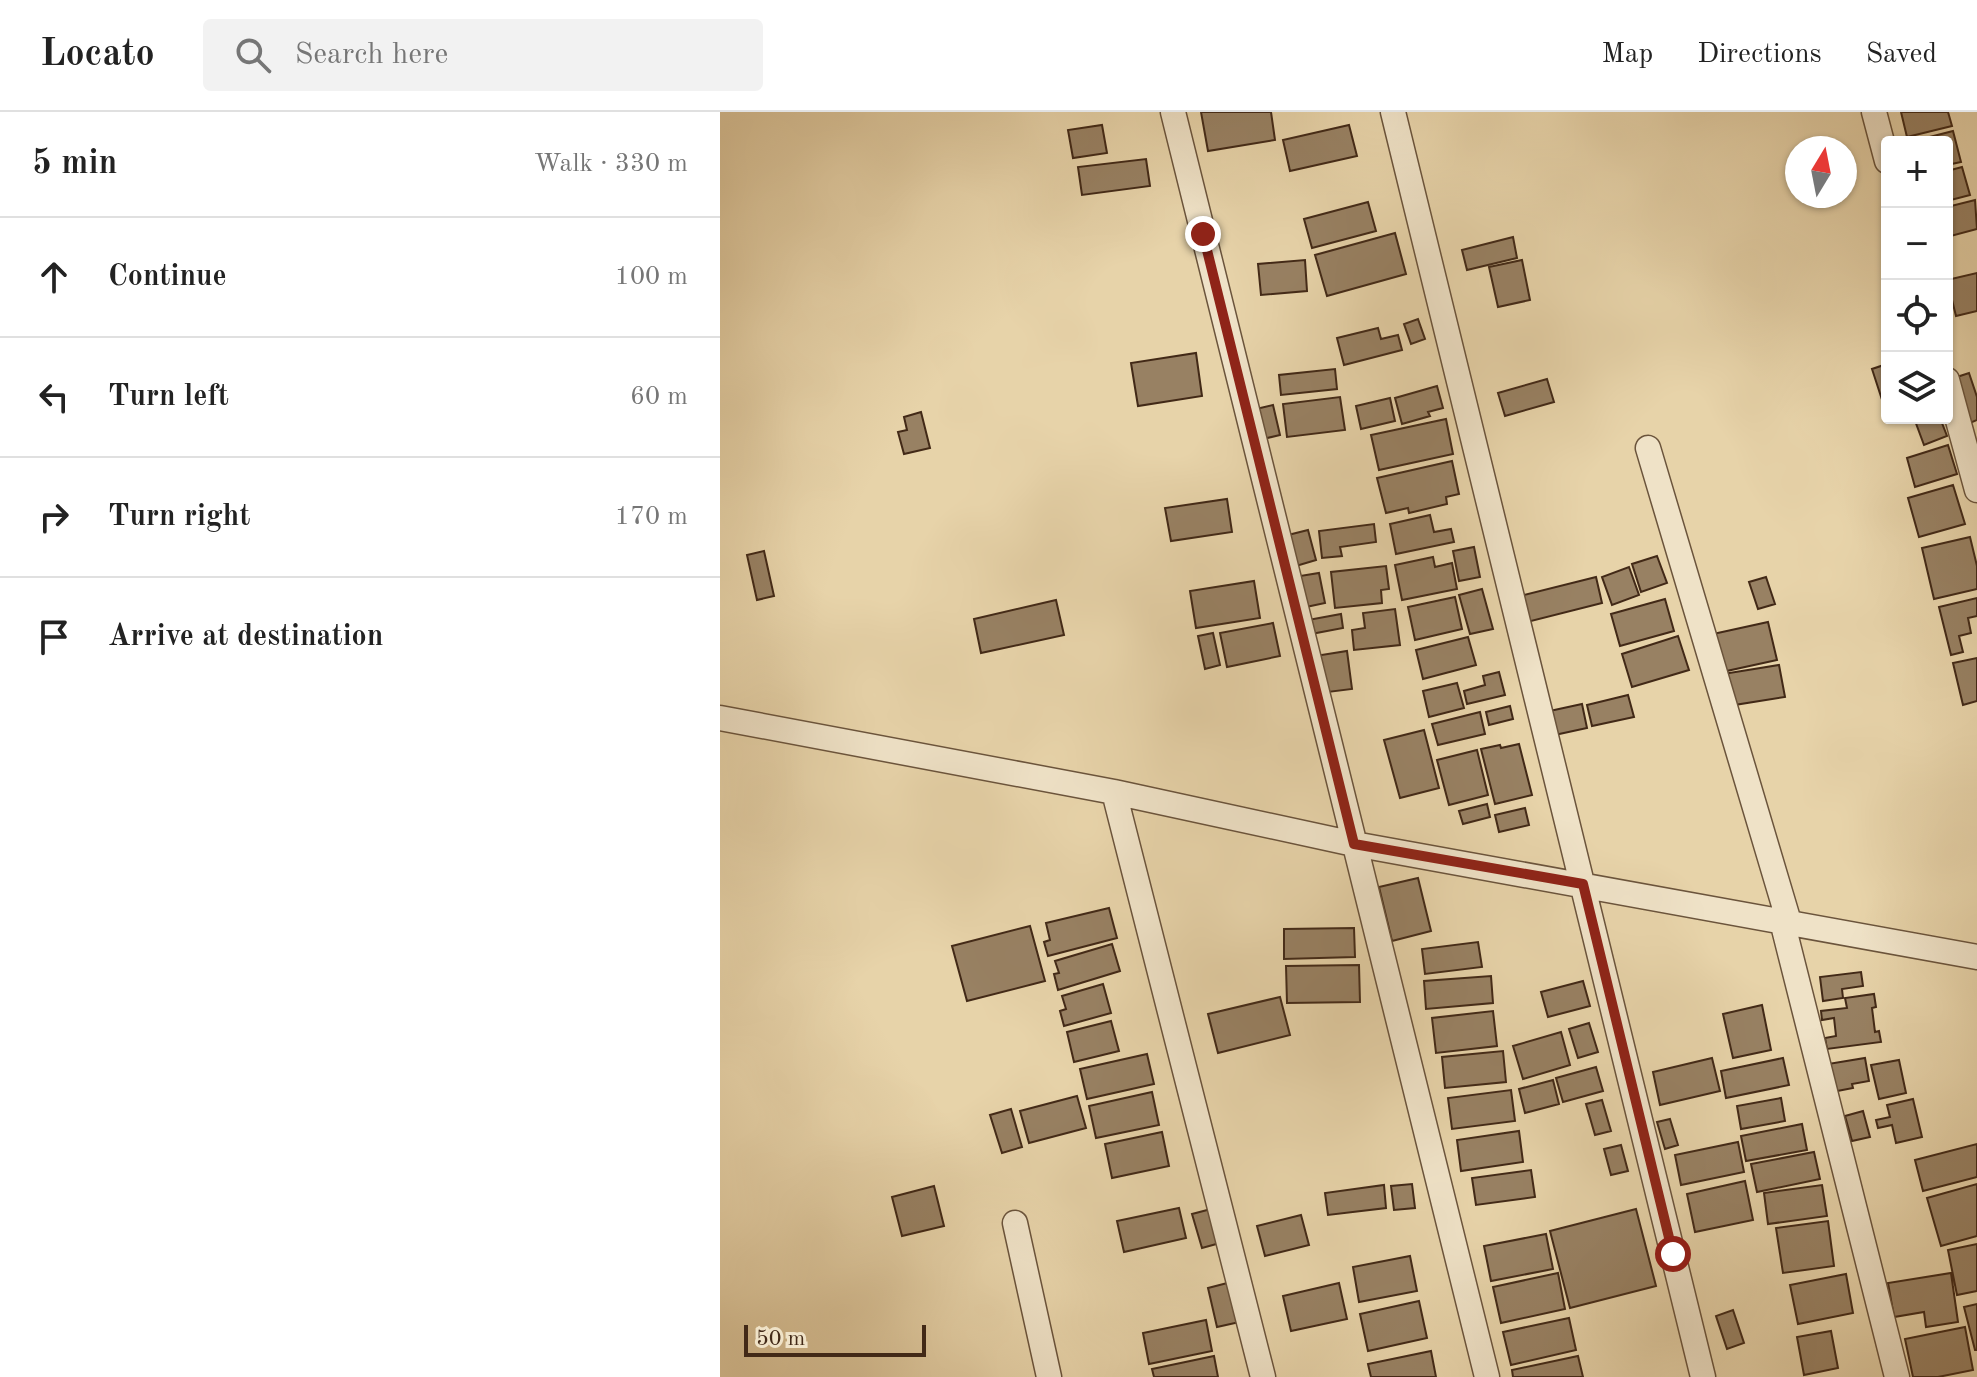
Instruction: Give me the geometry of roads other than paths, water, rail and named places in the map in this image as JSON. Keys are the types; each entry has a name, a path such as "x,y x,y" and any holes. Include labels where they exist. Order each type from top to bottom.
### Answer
{"street":[{"path":"1173,112 1487,1377"},
{"path":"1393,112 1703,1377"},
{"path":"1874,112 1881,138"},
{"path":"1953,402 1977,490"},
{"path":"1648,448 1785,922 1897,1377"},
{"path":"720,718 1114,792 1354,844 1977,957"},
{"path":"1114,792 1263,1377"},
{"path":"1015,1223 1049,1377"}]}
